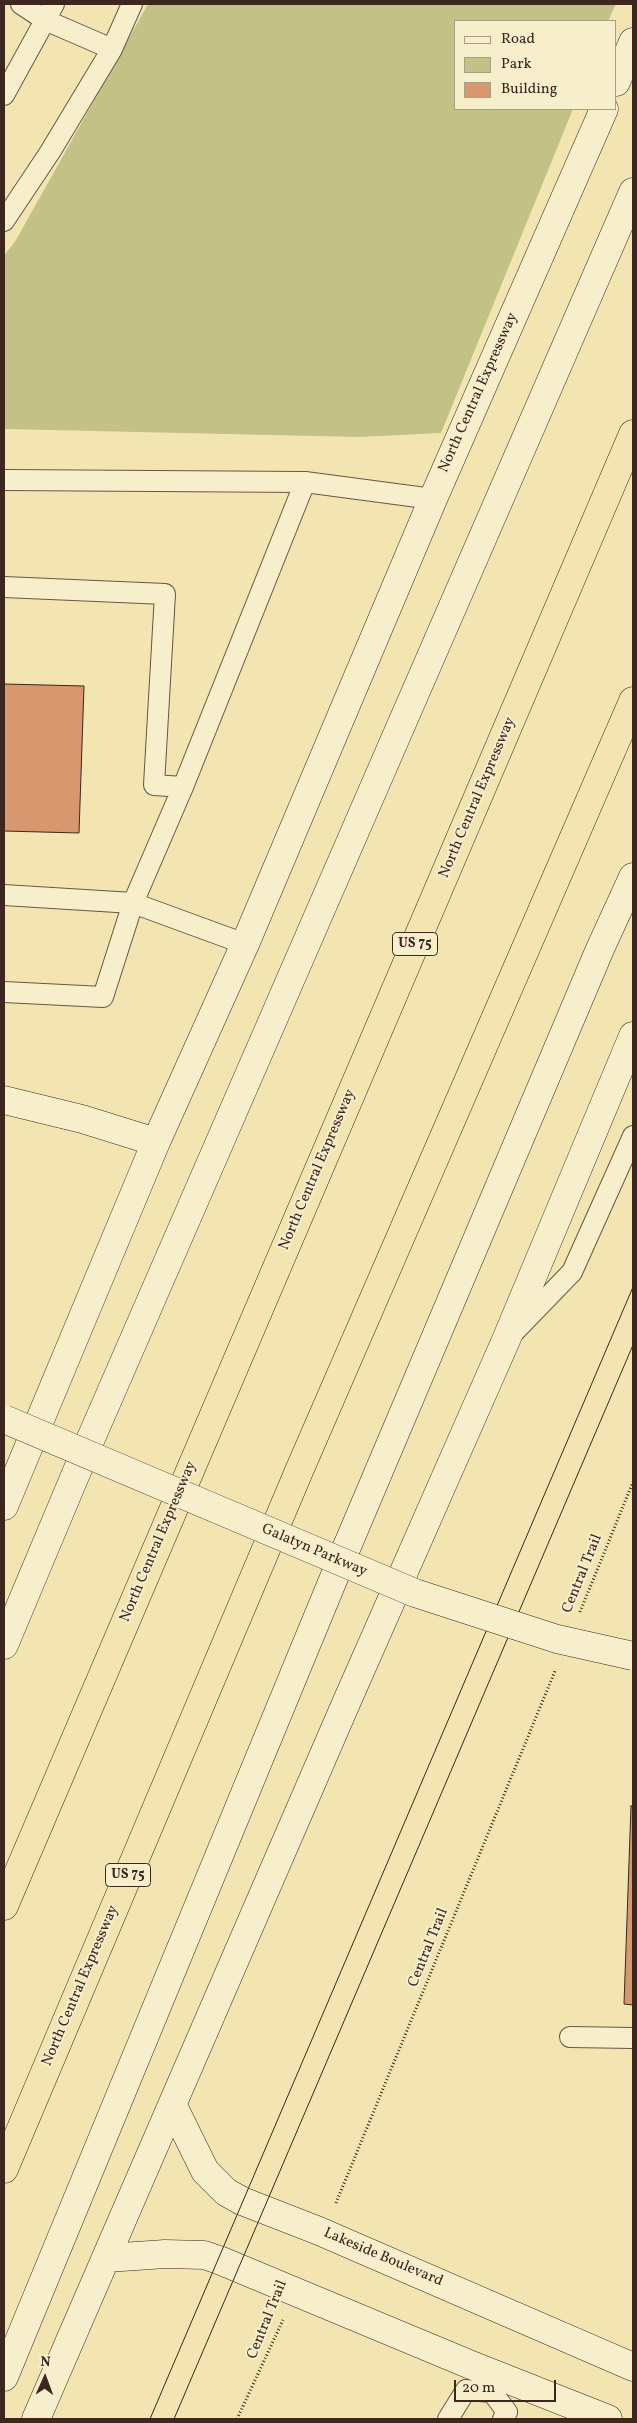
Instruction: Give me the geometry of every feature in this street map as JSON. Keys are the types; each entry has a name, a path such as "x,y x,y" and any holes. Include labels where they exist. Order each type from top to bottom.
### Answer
{"highway":[{"name":"North Central Expressway","path":"4,1906 633,434"},
{"name":"North Central Expressway","path":"4,2169 299,1471 633,701"}],"main road":[{"path":"617,80 633,42"},
{"name":"North Central Expressway","path":"4,1506 156,1142 245,944 432,499 604,110"},
{"path":"4,1645 85,1452 633,192"},
{"path":"4,2377 340,1563 600,949 633,876"},
{"path":"36,2419 174,2106 347,1702 506,1340 633,1036"},
{"path":"4,1100 82,1119 156,1142"},
{"name":"Galatyn Parkway","path":"4,1419 414,1593 557,1639 633,1656"},
{"name":"Lakeside Boulevard","path":"174,2106 205,2171 226,2192 262,2210 319,2231 631,2360"},
{"path":"107,2258 165,2254 204,2255 292,2290 496,2384 608,2419"}],"lane":[{"path":"21,4 50,12 112,49"},
{"path":"4,221 50,152 112,49 132,4"},
{"path":"4,95 50,12"},
{"path":"4,480 305,482 432,499"},
{"path":"4,992 103,997 133,903 183,787 305,482"},
{"path":"4,587 165,594 154,785 183,787"},
{"path":"4,895 133,903 245,944"},
{"path":"506,1340 572,1272 633,1136"},
{"path":"570,2037 633,2038"},
{"path":"448,2419 466,2390 496,2384 507,2412 503,2419"}],"path":[{"name":"Central Trail","path":"577,1619 633,1482"},
{"name":"Central Trail","path":"319,2231 339,2197 558,1665"},
{"name":"Central Trail","path":"237,2419 280,2330 292,2290"}],"green space":[{"path":"148,4 616,4 608,20 454,20 454,110 573,110 441,433 359,437 4,429 4,256 16,240"}],"building":[{"path":"4,684 84,686 79,833 4,831"},
{"path":"631,1806 633,1806 633,2005 624,2004"}],"tram line":[{"path":"150,2419 633,1287"},
{"path":"174,2419 633,1345"}]}
